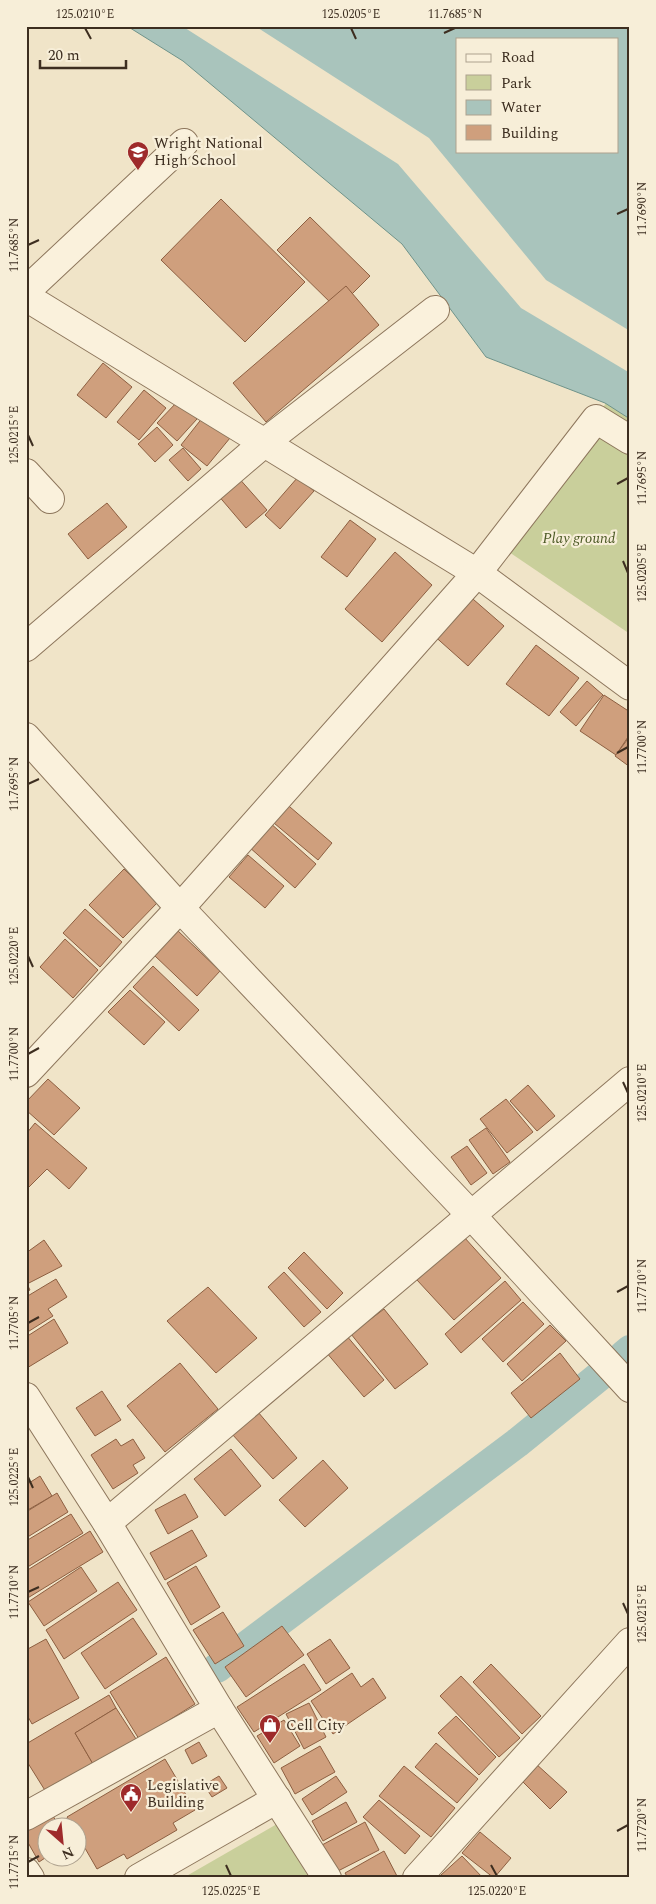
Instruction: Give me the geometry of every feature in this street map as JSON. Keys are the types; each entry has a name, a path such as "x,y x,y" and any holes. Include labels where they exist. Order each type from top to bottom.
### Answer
{"street":[{"path":"26,291 184,143"},
{"path":"26,297 477,573 630,686"},
{"path":"26,647 264,443 434,310"},
{"path":"26,1073 180,908 477,573 596,419 630,440"},
{"path":"26,473 50,499"},
{"path":"26,737 180,908 472,1216 630,1388"},
{"path":"107,1523 630,1081"},
{"path":"26,1397 107,1523 219,1709 328,1878"},
{"path":"417,1878 630,1642"},
{"path":"26,1816 219,1709"},
{"path":"139,1878 277,1799"},
{"path":"26,1872 30,1878"}],"green space":[{"name":"Play ground","path":"606,403 630,419 630,634 509,552"},
{"path":"277,1824 309,1878 183,1878"}],"water":[{"path":"127,26 630,26 630,419 605,403 486,357 402,244 183,61"}],"pier":[{"path":"182,26 255,26 429,138 546,280 630,331 630,373 521,308 398,164"}],"building":[{"path":"221,199 305,282 245,342 161,260"},
{"path":"310,217 370,276 337,309 277,250"},
{"path":"346,286 379,325 266,422 233,383"},
{"path":"103,363 132,387 106,418 77,395"},
{"path":"144,390 166,408 139,440 117,422"},
{"path":"178,401 197,419 177,441 157,423"},
{"path":"203,417 230,438 207,466 181,445"},
{"path":"157,427 173,445 155,462 138,444"},
{"path":"183,448 201,469 188,481 169,460"},
{"path":"237,476 267,510 246,528 217,494"},
{"path":"298,477 314,491 280,529 265,515"},
{"path":"107,503 127,527 88,559 68,534"},
{"path":"350,520 376,539 347,577 321,557"},
{"path":"395,552 432,585 382,642 345,609"},
{"path":"466,593 504,626 468,666 431,633"},
{"path":"536,645 579,678 549,716 506,684"},
{"path":"587,681 603,695 576,726 560,712"},
{"path":"604,695 630,712 630,734 616,755 580,731"},
{"path":"630,736 630,767 615,756"},
{"path":"283,801 332,843 318,860 268,818"},
{"path":"269,822 316,864 295,888 248,846"},
{"path":"248,855 284,886 265,908 229,877"},
{"path":"124,869 158,902 123,938 89,905"},
{"path":"85,909 122,942 100,967 63,933"},
{"path":"177,930 220,971 197,996 154,955"},
{"path":"65,939 98,970 73,998 40,967"},
{"path":"153,966 199,1010 179,1031 133,987"},
{"path":"130,990 165,1022 144,1045 108,1012"},
{"path":"48,1079 80,1108 54,1135 26,1110 26,1102"},
{"path":"528,1085 555,1116 537,1131 510,1101"},
{"path":"506,1099 533,1132 507,1153 480,1119"},
{"path":"35,1123 87,1168 69,1189 47,1169 26,1190 26,1134"},
{"path":"486,1128 510,1162 493,1174 469,1140"},
{"path":"467,1146 487,1173 471,1185 451,1157"},
{"path":"464,1237 501,1278 454,1320 417,1280"},
{"path":"44,1240 62,1266 27,1284 30,1290 26,1292 26,1253"},
{"path":"304,1252 343,1293 327,1309 288,1268"},
{"path":"284,1272 321,1312 304,1327 268,1287"},
{"path":"56,1279 67,1297 48,1309 53,1316 26,1333 26,1297"},
{"path":"505,1281 521,1300 461,1353 445,1334"},
{"path":"208,1287 257,1338 216,1373 167,1321"},
{"path":"523,1302 544,1324 503,1362 482,1339"},
{"path":"384,1309 428,1364 395,1389 351,1334"},
{"path":"54,1319 68,1343 27,1368 26,1337"},
{"path":"550,1325 566,1341 522,1381 507,1364"},
{"path":"346,1335 384,1380 364,1397 326,1352"},
{"path":"560,1353 580,1379 531,1418 511,1393"},
{"path":"180,1363 218,1409 165,1452 127,1406"},
{"path":"102,1391 121,1420 95,1436 76,1408"},
{"path":"258,1412 297,1458 273,1479 232,1434"},
{"path":"116,1439 121,1446 133,1439 145,1458 133,1465 138,1473 113,1489 91,1455"},
{"path":"231,1449 261,1486 225,1516 194,1479"},
{"path":"323,1460 348,1488 305,1527 279,1500"},
{"path":"40,1476 52,1496 26,1511 26,1479 29,1483"},
{"path":"57,1493 68,1512 26,1538 26,1512"},
{"path":"185,1494 198,1517 168,1534 155,1510"},
{"path":"71,1514 83,1533 26,1568 26,1541"},
{"path":"192,1530 207,1556 165,1580 150,1553"},
{"path":"90,1531 103,1552 26,1599 26,1571"},
{"path":"196,1566 220,1607 191,1625 167,1583"},
{"path":"81,1567 97,1591 44,1626 28,1602"},
{"path":"118,1582 137,1610 64,1659 46,1630"},
{"path":"223,1612 244,1646 215,1664 193,1630"},
{"path":"133,1618 157,1654 105,1689 81,1653"},
{"path":"282,1626 304,1655 246,1697 225,1667"},
{"path":"46,1639 79,1698 32,1724 26,1713 26,1650"},
{"path":"330,1639 350,1668 326,1684 307,1654"},
{"path":"166,1657 195,1704 139,1739 110,1692"},
{"path":"304,1664 321,1690 254,1732 237,1707"},
{"path":"491,1664 541,1716 522,1734 473,1682"},
{"path":"352,1673 361,1687 373,1678 386,1698 333,1734 311,1701"},
{"path":"461,1676 520,1738 499,1757 440,1696"},
{"path":"109,1695 116,1708 75,1733 93,1764 46,1792 26,1760 26,1744"},
{"path":"309,1703 326,1737 304,1749 286,1714"},
{"path":"116,1708 136,1739 93,1764 75,1733"},
{"path":"456,1716 496,1757 479,1775 438,1733"},
{"path":"284,1720 300,1746 274,1763 257,1736"},
{"path":"199,1742 207,1756 192,1764 185,1750"},
{"path":"436,1743 478,1779 457,1803 415,1767"},
{"path":"320,1746 335,1772 295,1794 281,1768"},
{"name":"Legislative Building","path":"165,1759 195,1810 173,1823 177,1830 127,1859 124,1854 97,1869 88,1853 88,1816 69,1816"},
{"path":"535,1763 567,1792 550,1809 521,1780"},
{"path":"404,1766 455,1808 431,1837 379,1796"},
{"path":"219,1776 227,1788 212,1797 204,1785"},
{"path":"336,1776 347,1792 312,1815 302,1799"},
{"path":"379,1800 420,1836 405,1854 363,1817"},
{"path":"346,1802 357,1822 323,1841 312,1821"},
{"path":"365,1822 379,1850 336,1872 322,1845"},
{"path":"38,1824 38,1860 26,1839 26,1831"},
{"path":"480,1832 511,1858 494,1878 462,1853"},
{"path":"384,1851 398,1878 348,1878 345,1873"},
{"path":"462,1856 483,1878 443,1878 441,1875"}],"waterway":[{"path":"624,1355 630,1350"},
{"path":"217,1668 517,1443 602,1374"}],"place":[{"name":"Wright National High School","path":"138,171"},
{"name":"Cell City","path":"270,1744"},
{"name":"Legislative Building","path":"131,1813"}]}
